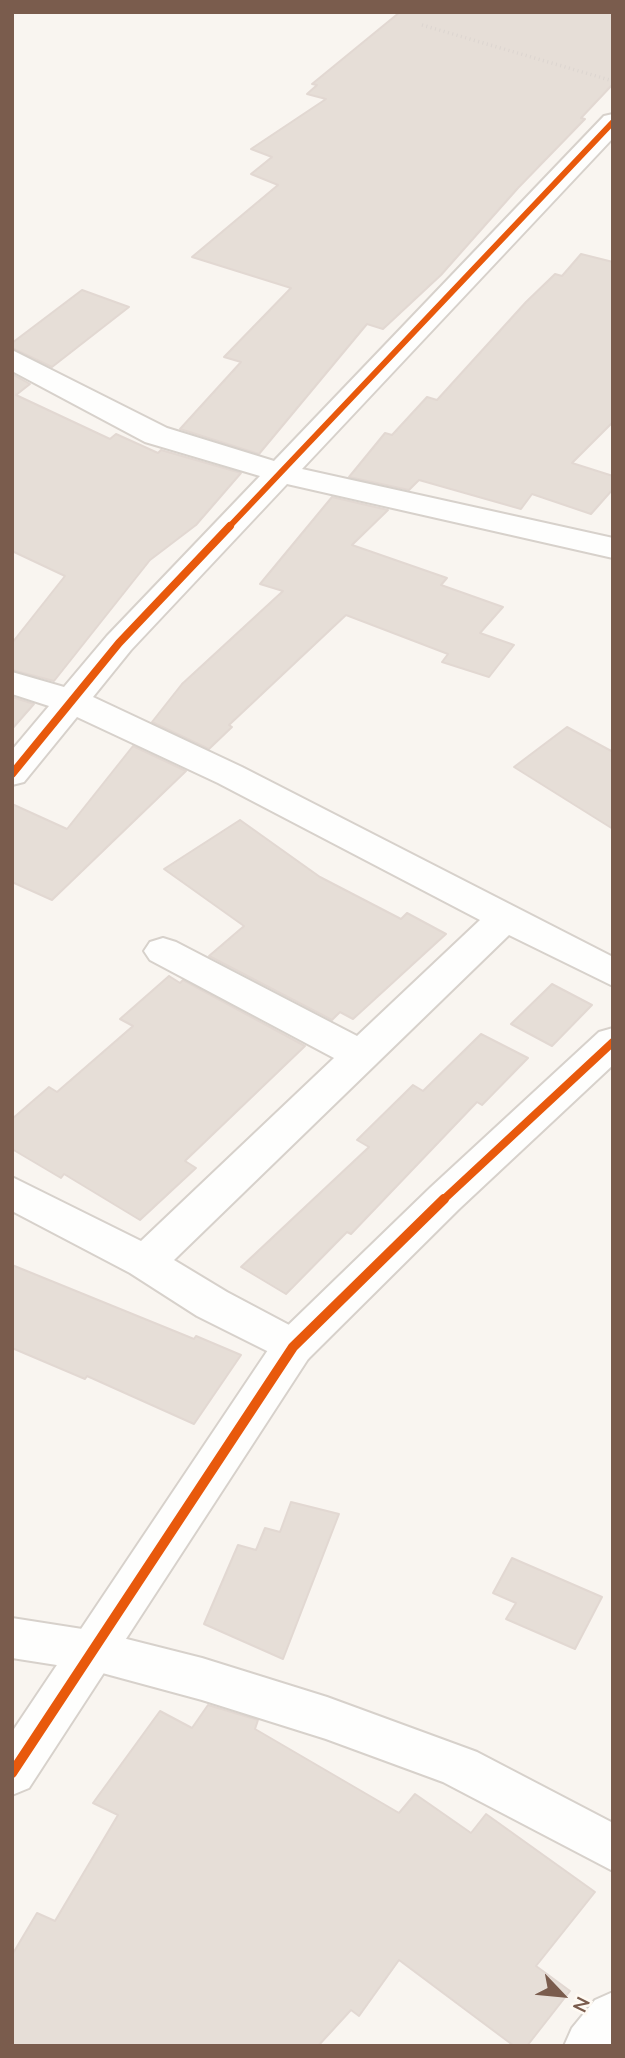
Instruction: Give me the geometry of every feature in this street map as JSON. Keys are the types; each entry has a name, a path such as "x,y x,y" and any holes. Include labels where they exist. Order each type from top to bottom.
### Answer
{"street":[{"path":"12,774 119,643 613,122"},
{"path":"12,359 146,431 316,483 613,548"},
{"path":"12,682 72,701 230,775 613,973"},
{"path":"145,1262 505,918"},
{"path":"163,951 362,1056"},
{"path":"12,1773 95,1651 293,1347 445,1198 613,1042"},
{"path":"12,1192 145,1262 212,1304 293,1347"},
{"path":"12,1638 95,1651 227,1686 327,1718 460,1767 613,1848"},
{"path":"590,2046 613,2017"}],"path":[{"path":"422,25 613,82"}],"building":[{"path":"400,12 613,12 613,84 581,118 585,119 518,188 441,275 383,329 367,324 259,454 180,429 241,362 224,357 291,288 192,257 278,185 251,174 272,157 251,149 326,99 307,94 317,85 312,84"},
{"path":"581,254 613,262 613,422 572,463 613,476 613,489 591,514 532,494 521,509 419,480 409,490 349,477 385,433 392,435 427,397 437,400 526,302 555,274 562,276"},
{"path":"82,290 129,307 52,367 12,348 12,343"},
{"path":"12,374 30,384 16,395 110,439 116,434 158,453 161,450 241,473 196,525 150,560 54,681 12,670 12,643 65,576 12,551"},
{"path":"332,497 388,510 352,545 447,578 441,585 503,607 480,633 514,645 489,677 442,662 448,654 346,615 229,725 232,727 209,749 152,722 182,684 283,591 260,584"},
{"path":"12,697 34,704 12,729"},
{"path":"567,727 613,752 613,829 514,767"},
{"path":"133,746 186,771 52,900 12,882 12,804 67,829"},
{"path":"240,820 320,877 401,919 407,913 446,934 353,1019 340,1012 332,1020 209,956 244,926 164,869"},
{"path":"169,976 180,983 183,980 305,1046 185,1161 196,1168 140,1220 64,1174 61,1178 12,1149 12,1119 49,1087 57,1092 133,1026 120,1019"},
{"path":"552,984 592,1005 552,1046 511,1024"},
{"path":"481,1034 528,1058 482,1105 477,1102 351,1234 347,1232 286,1294 241,1267 369,1147 357,1140 413,1085 423,1091"},
{"path":"12,1265 194,1339 196,1336 241,1355 194,1424 87,1376 85,1379 12,1348"},
{"path":"291,1502 339,1514 283,1659 204,1624 238,1545 256,1550 265,1528 280,1532"},
{"path":"512,1558 602,1597 575,1649 506,1619 516,1603 493,1593"},
{"path":"208,1705 258,1720 255,1729 399,1813 415,1794 471,1833 486,1814 595,1892 536,1966 570,1991 527,2046 514,2046 399,1960 359,2016 351,2010 318,2046 12,2046 12,1955 37,1913 55,1921 118,1815 93,1803 160,1711 192,1728"}],"cycle path":[{"path":"12,774 119,643 613,122"},
{"path":"12,1773 293,1347 445,1198 613,1042"}]}
